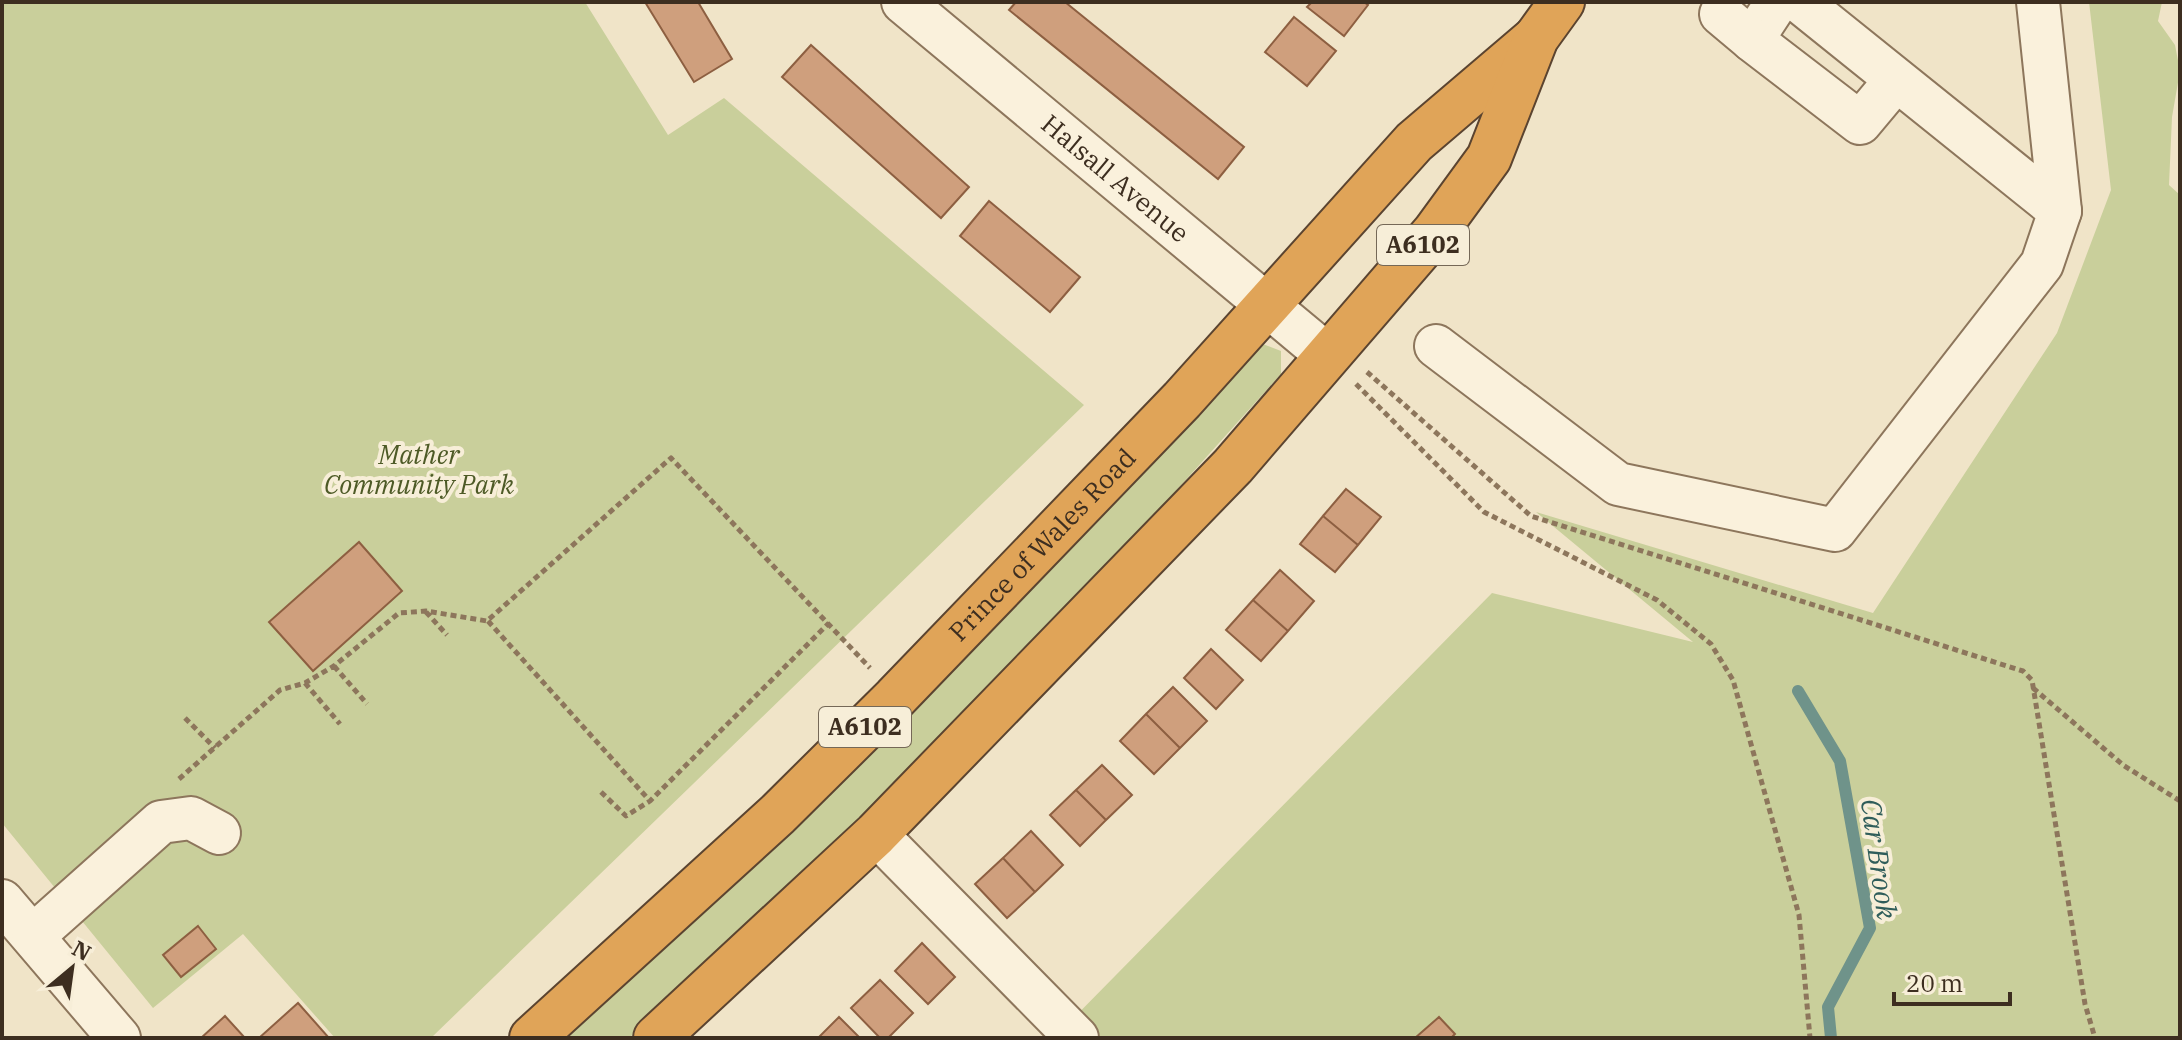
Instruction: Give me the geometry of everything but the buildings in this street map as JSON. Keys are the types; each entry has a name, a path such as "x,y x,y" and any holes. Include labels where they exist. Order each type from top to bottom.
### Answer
{"highway":[{"name":"Prince of Wales Road","path":"532,1038 778,814 895,698 1269,307 1414,142 1536,38 1562,2"},
{"name":"Prince of Wales Road","path":"656,1038 876,834 1233,466 1435,232 1489,158 1536,38"}],"street":[{"name":"Halsall Avenue","path":"903,2 1269,307 1332,350"},
{"path":"1777,2 1737,27 1860,123 1896,80"},
{"path":"1800,2 2060,211"},
{"path":"1436,346 1618,484 1835,530 2042,264 2060,211 2038,2"},
{"path":"33,936 161,822 191,818 219,833"},
{"path":"876,834 1077,1038"},
{"path":"2,901 119,1038"}],"path":[{"path":"1332,350 1531,516 2023,671 2032,680 2085,1004 2095,1038"},
{"path":"1332,350 1484,512 1657,600 1711,644 1733,680 1799,915 1810,1038"},
{"path":"487,621 671,458 829,623 895,698"},
{"path":"426,611 447,635"},
{"path":"169,787 280,690 305,683 334,666 399,613 426,611 487,621 650,801"},
{"path":"601,792 626,816 650,801 829,623"},
{"path":"334,666 367,704"},
{"path":"305,683 340,724"},
{"path":"2033,688 2123,765 2180,801"},
{"path":"185,718 215,748"}],"green space":[{"name":"Mather Community Park","path":"2,2 585,2 668,135 724,98 1084,405 431,1038 335,1038 243,934 153,1008 2,823"},
{"path":"2089,2 2162,2 2158,21 2175,45 2180,71 2172,117 2169,185 2180,195 2180,1038 1054,1038 1492,593 1693,642 1536,512 1873,613 2057,333 2111,190"},
{"path":"1260,343 1281,351 1281,374 1032,651 822,861 629,1038 563,1038 813,812 982,640"}],"waterway":[{"name":"Car Brook","path":"1798,691 1840,761 1870,928 1828,1007 1831,1038"}]}
